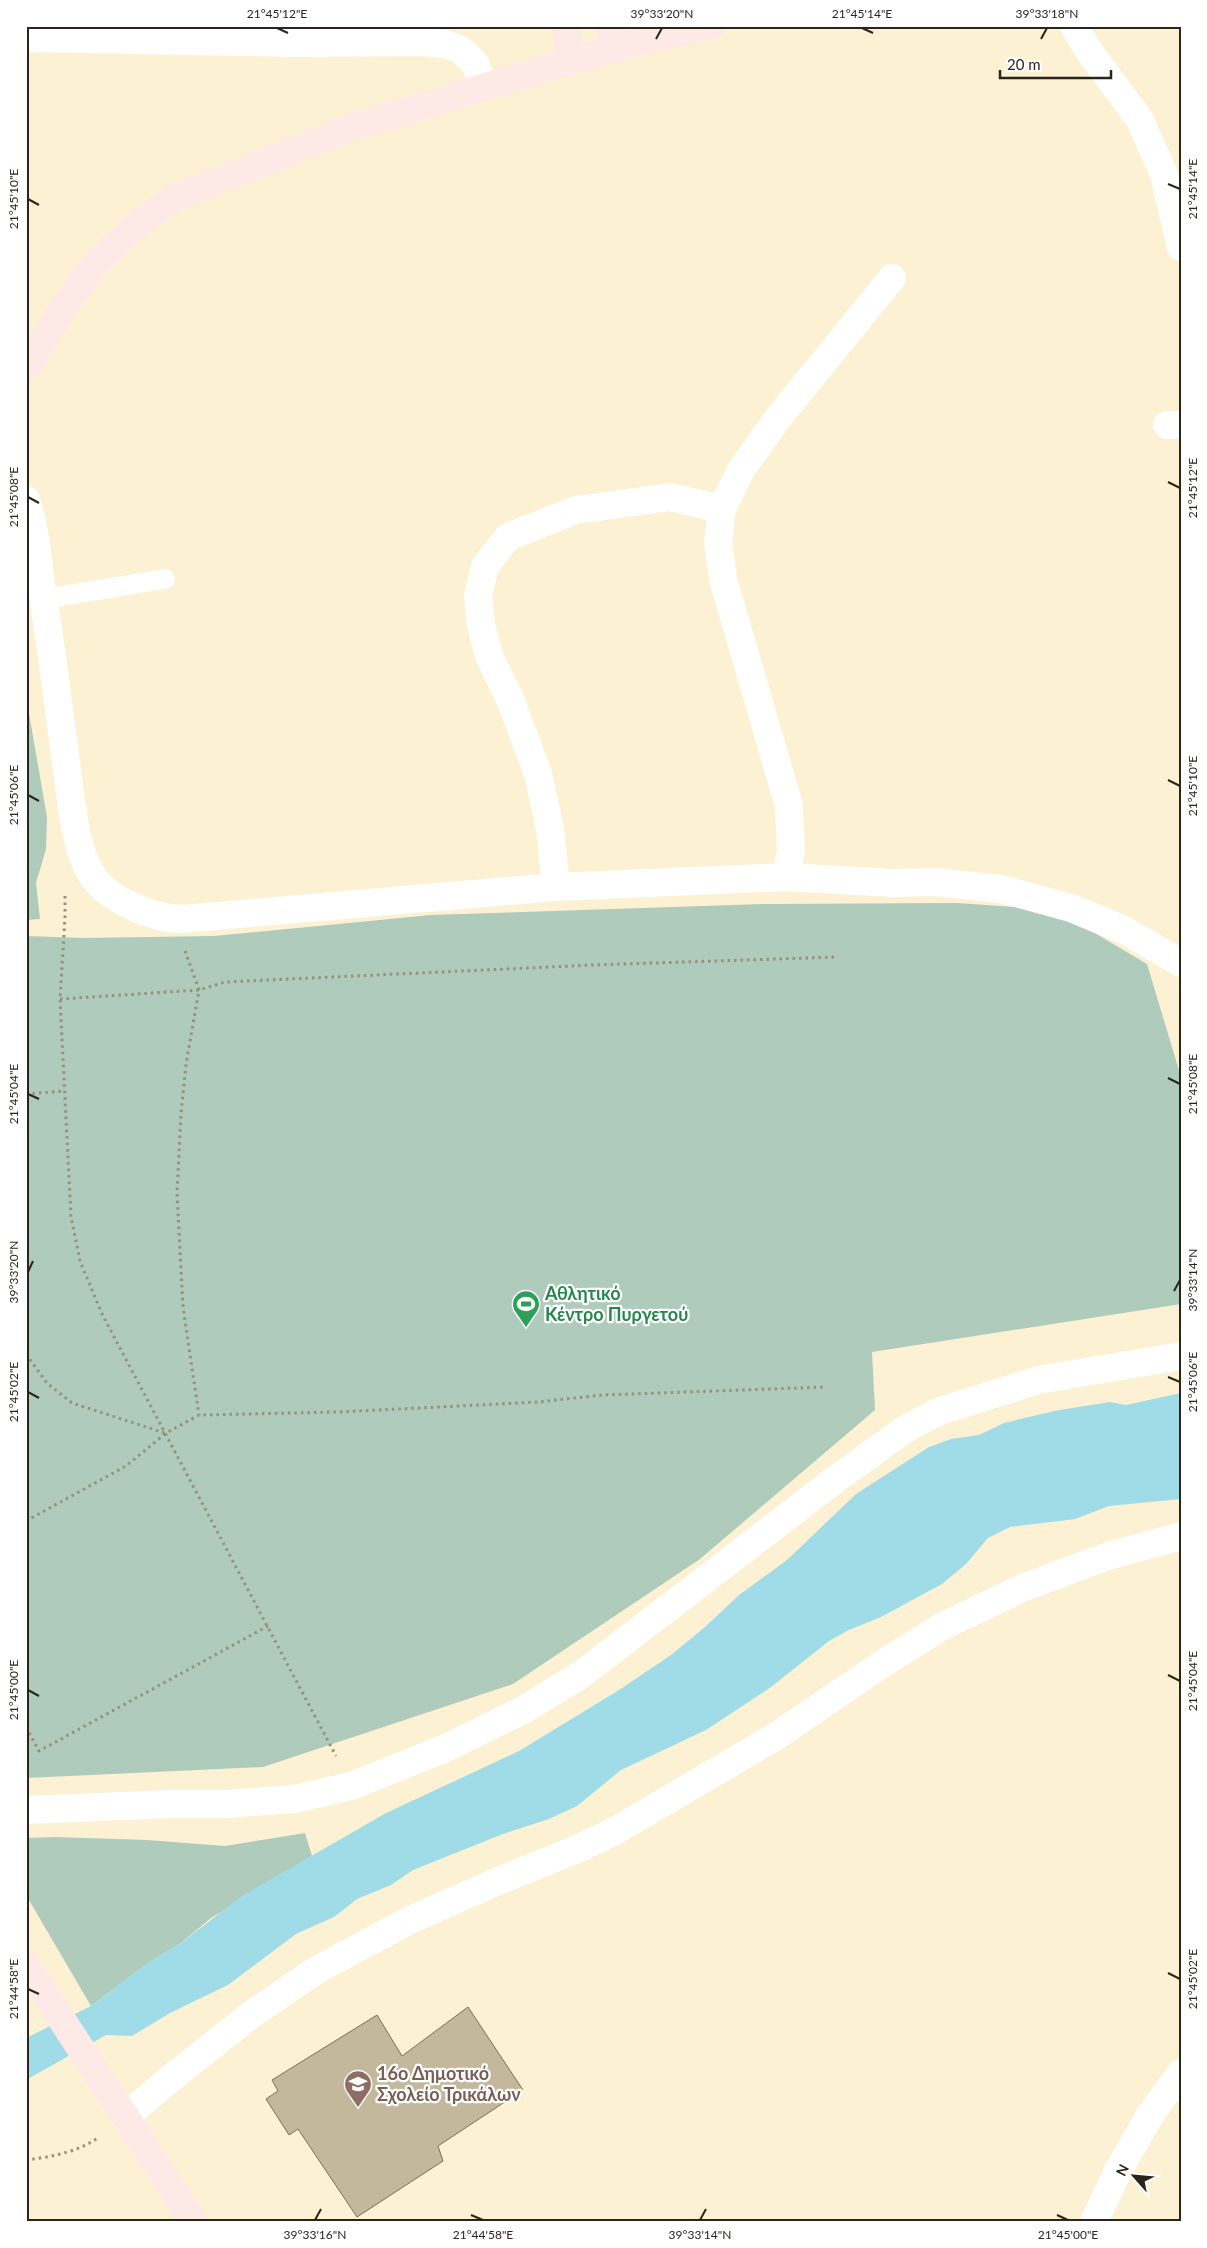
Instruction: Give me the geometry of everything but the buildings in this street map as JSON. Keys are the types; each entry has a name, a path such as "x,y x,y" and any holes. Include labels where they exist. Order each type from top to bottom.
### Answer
{"street":[{"path":"566,26 568,62"},
{"path":"31,353 94,266 131,230 172,199 350,128 568,62 612,37 711,26"},
{"path":"1074,26 1089,51 1140,120 1164,175 1181,247"},
{"path":"26,38 289,43 421,42 445,44 459,49 469,56 476,65 483,87"},
{"path":"786,877 790,850 789,806 722,579 718,543 722,509 741,470 778,418 892,278"},
{"path":"556,887 550,828 538,774 510,699 489,656 481,624 478,596 485,566 508,537 576,510 670,497 722,509"},
{"path":"26,500 43,599 74,817 84,859 92,875 106,890 147,914 181,920 556,887 786,877 894,883 934,882 1002,889 1070,908 1124,930 1181,963"},
{"path":"26,1810 170,1804 227,1804 284,1800 351,1786 446,1748 525,1709 582,1674 832,1482 904,1430 937,1412 1038,1380 1181,1356"},
{"path":"125,2117 252,2014 315,1970 408,1921 577,1849 630,1822 778,1735 876,1668 941,1627 1022,1588 1108,1556 1181,1536"},
{"path":"31,1973 194,2222"},
{"path":"1094,2222 1118,2171 1150,2115 1181,2073"}],"lane":[{"path":"43,599 165,579"}],"path":[{"path":"165,918 180,940 199,990 180,1114 178,1194 183,1308 199,1415"},
{"path":"351,1786 102,1314 80,1260 70,1217 66,1091 60,999 199,990 225,982 592,965 837,957"},
{"path":"26,1094 66,1091"},
{"path":"26,1354 46,1383 72,1403 166,1433"},
{"path":"26,1521 126,1466 166,1433 199,1415 339,1412 538,1402 602,1395 826,1387"},
{"path":"26,1727 39,1751 268,1626"},
{"path":"26,2160 46,2157 90,2144 125,2117"}],"green space":[{"path":"26,696 47,817 46,849 36,883 40,919 26,920"},
{"name":"Αθλητικό Κέντρο Πυργετού","path":"958,903 1056,910 1147,964 1181,1077 1181,1304 872,1352 875,1410 700,1559 513,1684 263,1767 26,1778 26,936 83,938 214,936 431,915 763,904"},
{"path":"305,1833 312,1856 211,1918 181,1943 148,1963 91,2006 26,1895 26,1838 147,1840 225,1846"}],"water":[{"path":"1181,1393 1181,1499 1109,1506 1075,1519 1010,1527 988,1538 966,1564 942,1584 881,1617 849,1630 829,1641 771,1687 706,1730 621,1770 577,1806 549,1819 503,1834 413,1870 391,1885 357,1899 334,1917 296,1934 228,1985 170,2013 132,2036 106,2035 26,2080 26,2038 91,2006 148,1963 181,1943 242,1896 386,1813 519,1751 619,1690 671,1655 739,1595 787,1560 856,1494 929,1447 951,1439 979,1435 1004,1423 1054,1411 1110,1402 1126,1405"}],"place":[{"name":"Αθλητικό Κέντρο Πυργετού","path":"526,1328"},
{"name":"16ο Δημοτικό Σχολείο Τρικάλων","path":"358,2108"}]}
